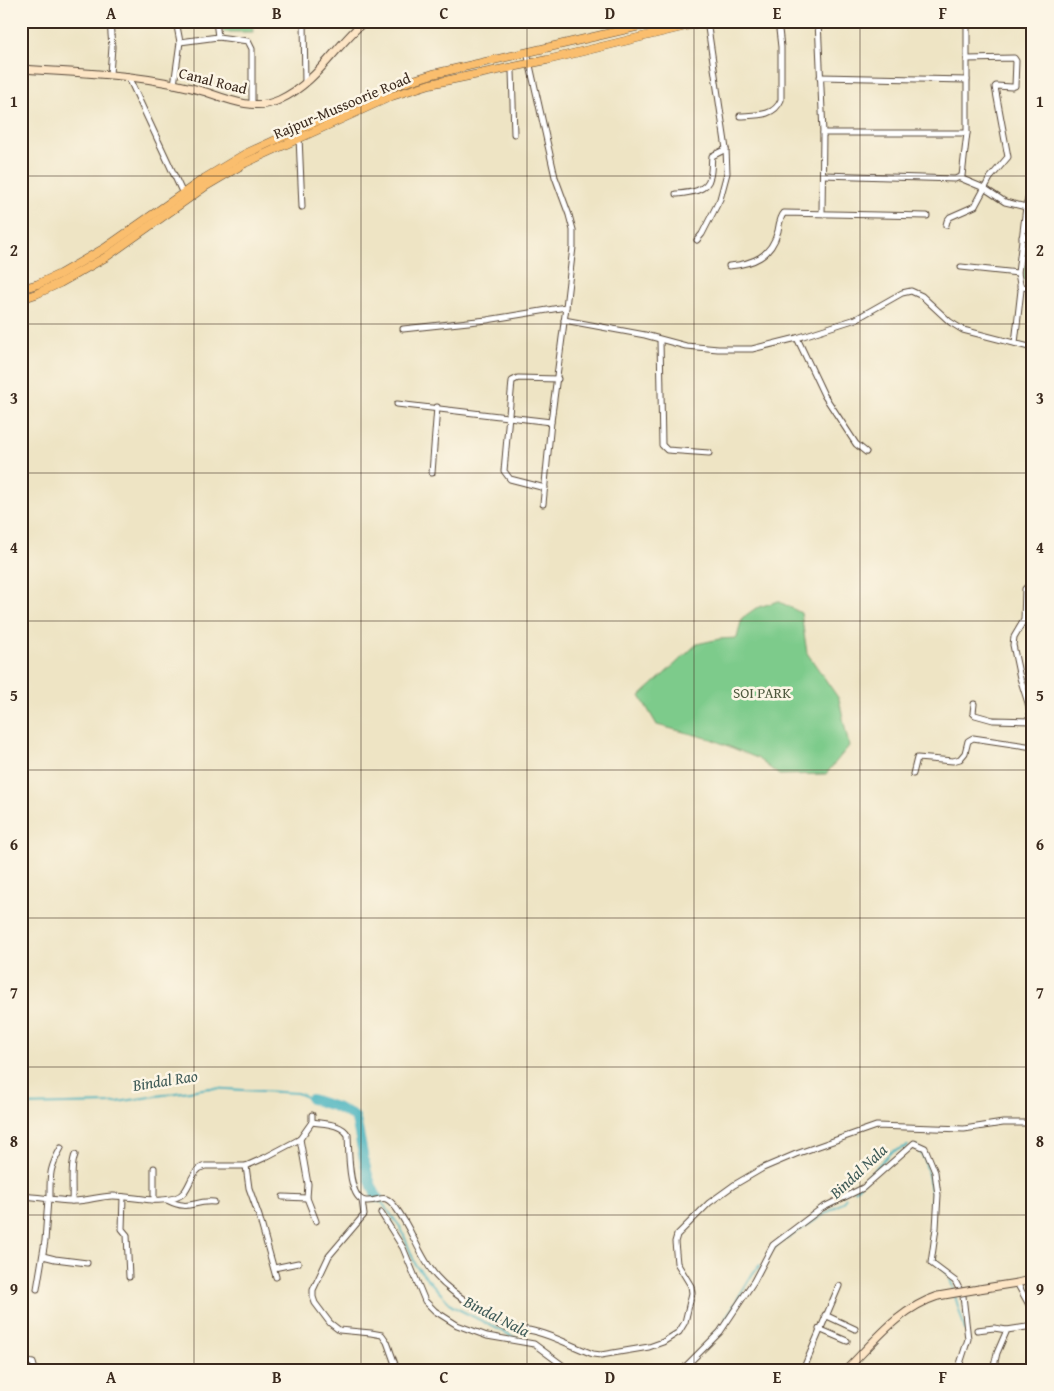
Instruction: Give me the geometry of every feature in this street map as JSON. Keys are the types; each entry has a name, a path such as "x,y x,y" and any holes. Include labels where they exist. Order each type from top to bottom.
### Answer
{"main road":[{"name":"Rajpur-Mussoorie Road","path":"21,289 60,274 105,248 205,178 245,154 394,86 433,74 662,21"},
{"name":"Rajpur-Mussoorie Road","path":"21,298 36,294 106,256 206,186 245,163 392,96 430,84 530,64 707,21"}],"street":[{"path":"110,21 112,47 110,74"},
{"path":"174,85 180,42 176,21"},
{"path":"216,21 218,37"},
{"path":"304,21 305,84"},
{"name":"Canal Road","path":"21,69 128,75 252,105 271,104 292,94 305,84 329,62 357,25 366,21"},
{"path":"697,240 714,212 727,173 726,149 707,21"},
{"path":"740,116 769,113 778,106 781,94 781,47 778,21"},
{"path":"818,21 824,133 822,213"},
{"path":"823,175 956,180 960,178 963,174 967,133 967,27 963,21"},
{"path":"180,42 218,37 248,41 251,44 252,105"},
{"path":"528,52 554,177 569,215 573,247 558,379 551,422 543,504"},
{"path":"946,225 950,217 975,206 992,175 1008,157 995,87 1012,88 1015,86 1016,62 1014,58 967,59"},
{"path":"510,68 512,71 514,134"},
{"path":"128,75 183,194"},
{"path":"820,77 967,80"},
{"path":"298,129 302,207"},
{"path":"824,133 967,133"},
{"path":"676,194 692,193 705,185 710,176 712,156 726,149"},
{"path":"960,178 984,188 999,199 1026,207"},
{"path":"1015,343 1020,287 1018,273 1026,207 1033,179"},
{"path":"729,266 745,264 759,259 766,254 776,238 782,214 786,212 926,216"},
{"path":"1022,237 1033,238"},
{"path":"961,267 1018,273"},
{"path":"1020,287 1033,288"},
{"path":"564,320 645,335 686,346 718,350 752,349 797,338 856,319 902,294 911,292 922,296 955,326 981,335 1033,348"},
{"path":"403,329 487,320 566,306"},
{"path":"797,338 824,396 856,444 866,452"},
{"path":"660,340 662,445 667,450 709,453"},
{"path":"545,488 510,479 505,474 503,467 514,379 558,379"},
{"path":"397,404 551,422"},
{"path":"432,473 437,408"},
{"path":"1033,588 1027,587 1025,589 1024,620 1013,641 1033,729"},
{"path":"1025,693 1033,693"},
{"path":"974,704 974,715 993,720 1032,721"},
{"path":"913,774 917,758 954,761 960,759 965,753 967,743 973,738 1033,747"},
{"path":"21,1196 72,1201 103,1197 154,1200 172,1199 182,1195 194,1173 199,1168 205,1166 246,1166 300,1140 312,1122 312,1114"},
{"path":"312,1122 337,1126 348,1135 350,1175 356,1191 364,1201 364,1214 329,1256 313,1290 315,1303 330,1323 339,1330 382,1335 387,1342 396,1367"},
{"path":"364,1201 382,1198 389,1200 399,1212 435,1275 459,1297 500,1325 538,1332 593,1354 601,1355 649,1347 663,1342 679,1332 685,1322 692,1293 691,1286 677,1263 675,1242 677,1235 709,1203 734,1185 763,1168 796,1154 876,1126 964,1129 1003,1123 1033,1123"},
{"path":"300,1140 308,1184 307,1198 316,1221"},
{"path":"682,1370 720,1332 754,1282 772,1245 822,1208 863,1188 914,1143 925,1148 935,1172 938,1194 931,1263 955,1280 963,1296 968,1339 958,1370"},
{"path":"37,1289 43,1256 49,1199 49,1173 61,1148"},
{"path":"72,1201 73,1176 71,1168 75,1155"},
{"path":"246,1166 249,1188 276,1277"},
{"path":"154,1168 154,1200"},
{"path":"123,1197 122,1229 127,1234 129,1277"},
{"path":"283,1197 307,1198"},
{"path":"165,1199 181,1206 206,1201 214,1202"},
{"path":"381,1213 403,1248 425,1301 436,1312 457,1325 487,1336 534,1344 569,1370"},
{"path":"43,1256 87,1263"},
{"path":"274,1268 298,1263"},
{"path":"846,1370 901,1314 925,1300 1033,1279"},
{"path":"1017,1283 1033,1312"},
{"path":"803,1370 839,1286"},
{"path":"825,1315 855,1329"},
{"path":"977,1330 994,1328 1007,1330 1033,1326"},
{"path":"819,1329 847,1341"},
{"path":"993,1370 996,1353 1007,1330"},
{"path":"21,1362 33,1363 35,1370"},
{"path":"385,1370 396,1367 408,1370"}],"green space":[{"path":"221,21 252,21 253,32 224,32"},
{"path":"1028,243 1033,243 1033,281 1023,280"},
{"name":"SOI PARK","path":"778,601 801,613 807,653 839,699 849,746 826,774 779,775 757,758 711,739 657,725 640,696 697,644 719,639 737,638 742,618 756,608"}],"waterway":[{"name":"Bindal Rao","path":"21,1105 111,1103 209,1088 297,1093 311,1099"},
{"name":"Bindal Rao","path":"311,1099 336,1107 355,1117 366,1169 378,1198"},
{"name":"Bindal Nala","path":"855,1190 891,1152 908,1146"},
{"name":"Bindal Nala","path":"916,1146 925,1160 931,1189 933,1236"},
{"name":"Bindal Nala","path":"773,1250 777,1245 842,1203 846,1198"},
{"name":"Bindal Nala","path":"380,1200 401,1228 416,1266 452,1306 520,1340"},
{"name":"Bindal Nala","path":"934,1258 949,1275"},
{"name":"Bindal Nala","path":"725,1320 753,1273 760,1265"},
{"name":"Bindal Nala","path":"950,1279 954,1291"},
{"name":"Bindal Nala","path":"955,1296 965,1330"},
{"name":"Bindal Nala","path":"711,1338 721,1326"}]}
